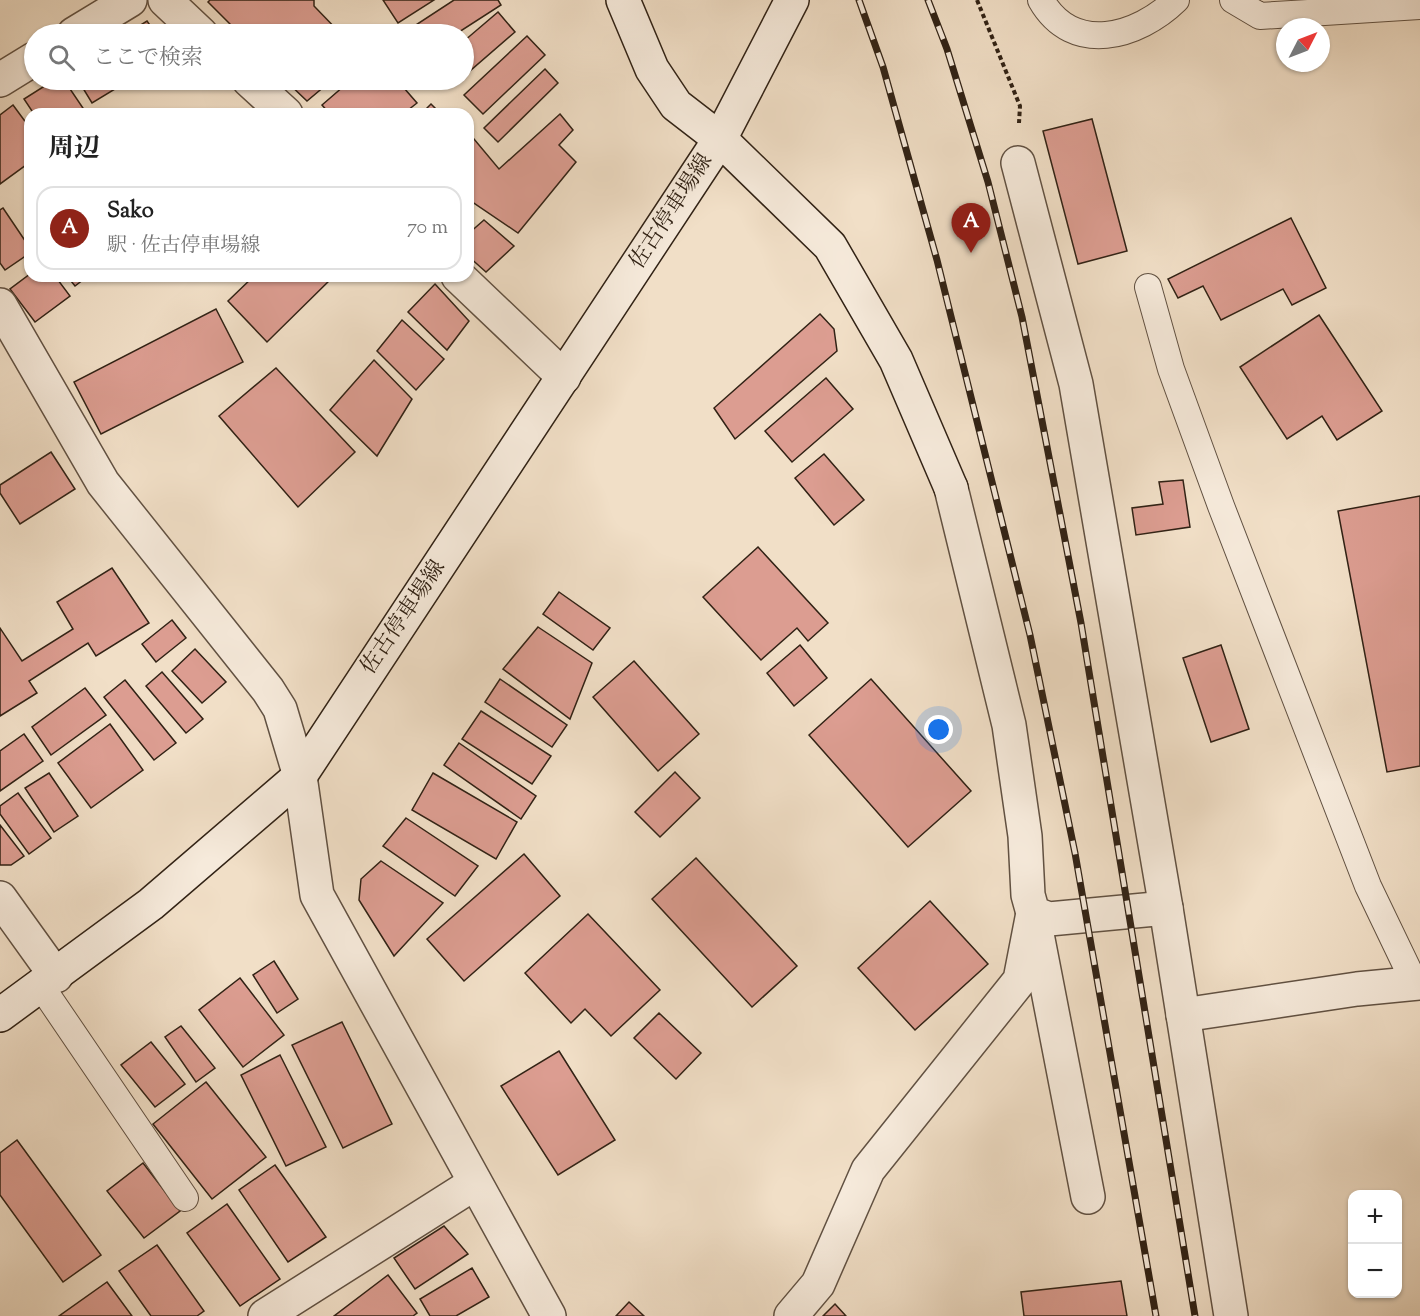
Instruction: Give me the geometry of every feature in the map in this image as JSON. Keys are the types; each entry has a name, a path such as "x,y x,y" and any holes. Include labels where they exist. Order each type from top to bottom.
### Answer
{"street":[{"path":"90,24 130,0"},
{"path":"165,0 190,24"},
{"path":"623,0 652,69 676,105 720,139 830,246 896,360 951,488 1009,725 1025,836 1028,895 1088,1197"},
{"name":"佐古停車場線","path":"0,1016 151,904 300,776 720,139 792,0"},
{"path":"0,80 24,64"},
{"path":"260,90 279,108"},
{"path":"1018,163 1076,384 1166,908 1231,1316"},
{"path":"464,282 564,377"},
{"path":"0,305 103,483 268,690 280,709 300,776 317,896 549,1316"},
{"path":"0,898 49,981"},
{"path":"1032,913 1049,918 1166,908"},
{"path":"791,1316 818,1284 868,1170 1020,980 1032,913"},
{"path":"1183,1015 1357,989 1417,983"},
{"path":"265,1316 475,1183"}],"lane":[{"path":"1041,0 1057,20 1083,34 1096,36 1126,31 1144,24 1165,11 1176,0"},
{"path":"1233,0 1260,16 1420,6"},
{"path":"1148,287 1171,369 1221,506 1368,886 1417,983"},
{"path":"49,981 186,1198"}],"path":[{"path":"977,0 1020,106 1018,163"}],"building":[{"path":"210,0 314,0 314,6 331,24 230,24 208,2"},
{"path":"383,0 434,0 398,23"},
{"path":"454,0 498,0 501,5 472,24 417,24"},
{"path":"498,12 515,32 474,67 474,32"},
{"path":"527,36 545,55 483,114 464,95 469,90 474,90 474,86"},
{"path":"545,69 558,83 498,142 484,128"},
{"path":"38,90 71,90 83,108 30,108 24,99"},
{"path":"84,90 113,90 92,103"},
{"path":"295,90 320,90 307,101"},
{"path":"339,90 406,90 417,103 411,108 325,108 322,105"},
{"path":"13,105 24,120 24,166 0,184 0,115"},
{"path":"560,114 573,130 559,145 576,162 518,233 474,203 474,139 499,169"},
{"path":"1092,119 1127,251 1078,264 1043,131"},
{"path":"3,208 24,239 24,257 5,270 0,263 0,210"},
{"path":"1291,218 1326,288 1292,305 1283,289 1221,320 1203,286 1178,298 1168,279"},
{"path":"484,220 514,246 486,272 474,261 474,229"},
{"path":"24,278 24,282 60,282 70,296 35,322 10,289"},
{"path":"248,282 328,282 267,342 228,301"},
{"path":"435,284 469,321 447,350 408,312"},
{"path":"216,309 243,362 101,434 74,382"},
{"path":"820,314 834,329 837,351 735,439 714,408"},
{"path":"1319,315 1382,411 1337,440 1322,416 1287,439 1240,367"},
{"path":"402,320 444,359 416,390 377,351"},
{"path":"374,360 412,399 377,456 330,410"},
{"path":"276,368 355,452 298,507 219,416"},
{"path":"826,378 853,409 792,462 765,431"},
{"path":"51,452 75,489 20,524 0,493 0,485"},
{"path":"824,454 864,500 834,525 795,478"},
{"path":"1183,480 1190,527 1136,535 1132,508 1163,504 1159,482"},
{"path":"1420,496 1420,766 1387,772 1338,511"},
{"path":"758,547 828,623 808,641 797,628 761,660 703,597"},
{"path":"112,568 149,623 96,656 88,643 29,681 37,693 0,716 0,628 22,661 73,629 57,602"},
{"path":"559,592 610,628 593,650 543,614"},
{"path":"172,620 186,638 156,662 142,644"},
{"path":"538,627 592,663 570,719 503,669"},
{"path":"800,645 827,678 794,706 767,673"},
{"path":"1221,645 1249,729 1211,742 1183,658"},
{"path":"195,649 226,682 202,703 172,671"},
{"path":"634,661 699,734 658,771 593,697"},
{"path":"162,672 203,719 186,733 146,686"},
{"path":"500,679 567,725 552,747 485,702"},
{"path":"871,679 971,791 908,847 809,735"},
{"path":"125,680 176,743 154,760 104,697"},
{"path":"85,688 106,715 51,755 32,727"},
{"path":"481,711 551,756 532,784 462,739"},
{"path":"110,724 143,770 91,808 58,763"},
{"path":"24,734 43,761 0,791 0,751"},
{"path":"459,743 536,796 521,819 444,765"},
{"path":"675,772 700,798 660,837 635,812"},
{"path":"49,773 78,816 54,832 25,788"},
{"path":"433,773 517,822 496,859 412,810"},
{"path":"18,793 51,838 29,854 0,814 0,806"},
{"path":"406,818 478,866 455,896 383,846"},
{"path":"0,825 24,856 11,865 0,865"},
{"path":"524,854 560,896 464,981 427,939"},
{"path":"696,858 797,966 752,1007 652,899"},
{"path":"381,861 443,903 394,956 359,900 361,879"},
{"path":"930,901 988,964 915,1030 858,968"},
{"path":"588,914 660,990 611,1036 585,1009 571,1023 525,973"},
{"path":"274,961 298,999 277,1013 253,975"},
{"path":"240,978 284,1035 243,1067 199,1010"},
{"path":"659,1013 701,1053 676,1079 634,1038"},
{"path":"342,1022 392,1124 343,1148 292,1045"},
{"path":"181,1026 215,1068 196,1082 165,1037"},
{"path":"151,1042 185,1084 155,1107 121,1065"},
{"path":"559,1051 615,1140 558,1175 501,1086"},
{"path":"280,1055 326,1147 286,1166 241,1075"},
{"path":"206,1082 266,1157 212,1199 153,1124"},
{"path":"17,1140 101,1255 63,1282 0,1195 0,1153"},
{"path":"143,1163 180,1211 144,1238 107,1191"},
{"path":"275,1165 326,1237 288,1262 239,1190"},
{"path":"227,1204 280,1279 240,1306 187,1233"},
{"path":"444,1226 468,1254 415,1289 394,1258"},
{"path":"157,1245 204,1311 197,1316 151,1316 119,1271"},
{"path":"472,1268 489,1297 456,1316 430,1316 420,1299"},
{"path":"388,1275 417,1313 413,1316 334,1316"},
{"path":"1121,1281 1127,1316 1024,1316 1021,1292"},
{"path":"107,1282 132,1316 59,1316"},
{"path":"629,1302 644,1316 616,1316"},
{"path":"835,1304 846,1316 823,1316"}],"railway":[{"path":"859,0 883,67 937,260 1030,635 1075,853 1156,1316"},
{"path":"928,0 947,49 988,182 1022,317 1081,623 1195,1316"}],"place":[{"name":"Sako","path":"971,253"}]}
